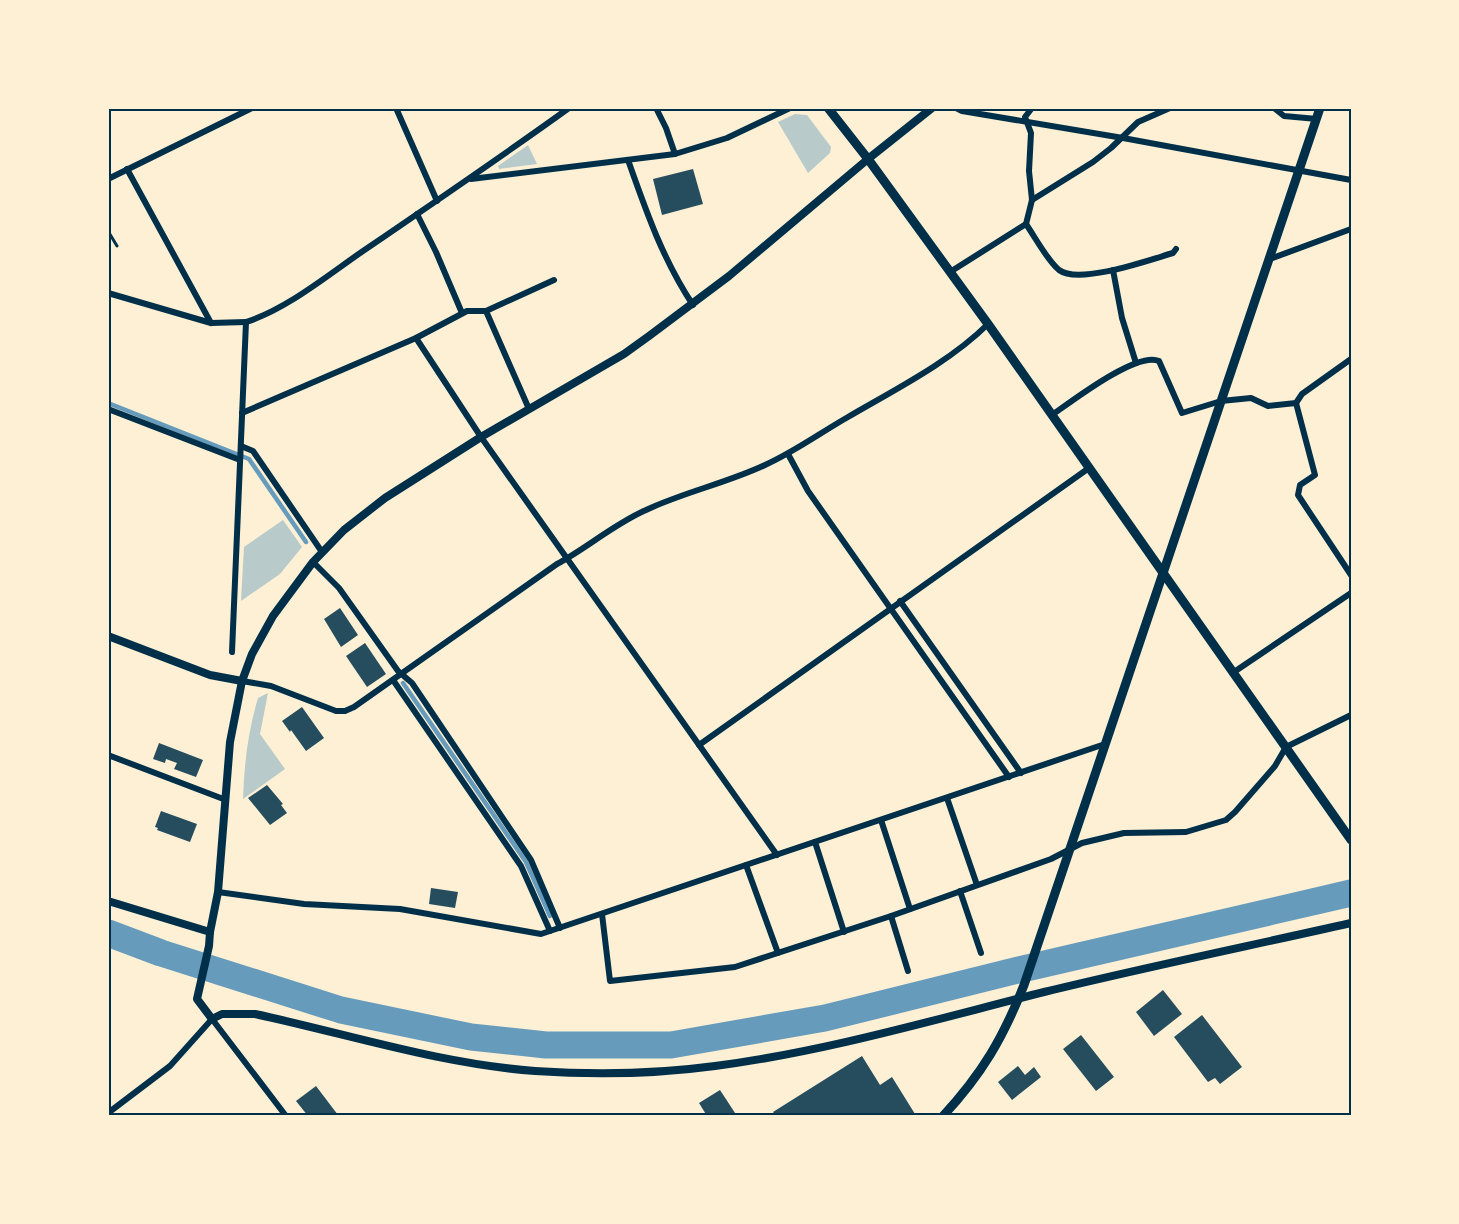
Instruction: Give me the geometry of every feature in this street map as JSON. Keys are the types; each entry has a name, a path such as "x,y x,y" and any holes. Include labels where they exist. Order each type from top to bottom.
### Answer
{"main road":[{"path":"828,108 988,324 1351,839"},
{"path":"943,1116 987,1061 1005,1029 1024,985 1320,108"}],"street":[{"path":"108,179 252,108"},
{"path":"396,108 437,201"},
{"path":"108,293 211,323 246,322 272,311 292,298 471,179 569,108"},
{"path":"656,108 675,154"},
{"path":"471,179 675,154 727,138 790,108"},
{"path":"286,1116 196,999 209,946 218,892 230,742 242,681 252,654 273,616 312,562 344,530 368,511 481,437 624,354 693,305 932,108"},
{"path":"956,108 962,111 1351,180"},
{"path":"950,272 1026,224 1032,200 1029,171 1031,133 1025,117 1032,108"},
{"path":"1032,200 1093,162 1138,122 1170,108"},
{"path":"1274,108 1284,116 1317,118"},
{"path":"627,160 655,238 678,283 693,305"},
{"path":"127,169 211,323"},
{"path":"417,214 462,313"},
{"path":"1026,224 1058,268 1068,275 1113,270 1173,253 1176,249"},
{"path":"1270,259 1351,229"},
{"path":"1113,270 1122,318 1136,363"},
{"path":"242,413 416,338 462,313 486,311 554,279"},
{"path":"486,311 529,409"},
{"path":"232,652 246,322"},
{"path":"108,636 210,675 271,686 336,711 345,711 629,517 764,466 788,454 973,340 988,324"},
{"path":"416,338 481,437 777,855"},
{"path":"1052,415 1108,377 1136,363 1154,358 1159,361 1182,413 1221,401 1251,398 1268,406 1296,403"},
{"path":"1351,359 1302,394 1296,403 1315,475 1300,485 1298,495 1351,575"},
{"path":"108,410 240,460"},
{"path":"241,446 253,451 322,552"},
{"path":"788,454 808,491 1009,777"},
{"path":"699,745 1089,468"},
{"path":"312,562 339,588 398,671 412,683 531,860 560,928"},
{"path":"1233,672 1351,593"},
{"path":"900,601 1021,773"},
{"path":"393,680 521,866 550,931"},
{"path":"602,914 610,981 735,967 891,916 1051,859 1082,843 1125,833 1186,832 1226,820 1275,766 1286,747 1351,715"},
{"path":"218,892 304,904 400,909 541,934 1105,744"},
{"path":"108,754 226,800"},
{"path":"947,798 977,885"},
{"path":"881,820 910,909"},
{"path":"815,842 844,932"},
{"path":"746,865 778,953"},
{"path":"960,891 981,953"},
{"path":"108,901 210,932"},
{"path":"891,916 908,971"},
{"path":"108,1113 170,1066 212,1019 222,1014 255,1014 427,1055 534,1071 613,1073 692,1069 771,1057 1351,922"}],"lane":[{"path":"108,231 117,246"}],"shaded area":[{"path":"795,114 807,115 831,147 830,153 808,173 778,122"},
{"path":"528,145 537,164 499,169 498,166"},
{"path":"283,520 302,547 280,574 241,601 244,547"},
{"path":"268,693 260,734 285,769 243,799 247,748 255,710 258,698"}],"building":[{"path":"693,169 703,204 662,215 653,179"},
{"path":"340,608 358,635 341,647 324,619"},
{"path":"365,643 386,674 367,687 346,656"},
{"path":"302,707 324,738 306,751 282,721"},
{"path":"159,743 203,760 196,777 174,769 177,763 166,759 165,763 153,759"},
{"path":"267,785 283,804 281,805 287,813 270,825 248,798"},
{"path":"161,811 197,824 190,842 157,830 158,828 155,827"},
{"path":"431,888 458,892 455,908 429,904"},
{"path":"1163,990 1182,1014 1154,1036 1136,1012"},
{"path":"1202,1015 1242,1067 1220,1084 1215,1078 1208,1082 1174,1037"},
{"path":"1081,1035 1114,1077 1096,1091 1063,1049"},
{"path":"862,1056 880,1085 892,1077 915,1114 912,1116 776,1116 773,1112"},
{"path":"1018,1066 1025,1075 1034,1067 1041,1077 1012,1100 998,1082"},
{"path":"316,1086 338,1115 308,1116 296,1101"},
{"path":"720,1090 737,1116 707,1116 699,1103"}],"waterway":[{"path":"108,403 249,459 306,542"},
{"path":"403,683 526,862 550,916"},
{"path":"108,933 161,953 341,1010 471,1037 546,1045 671,1045 825,1018 1014,971 1351,893"}]}
